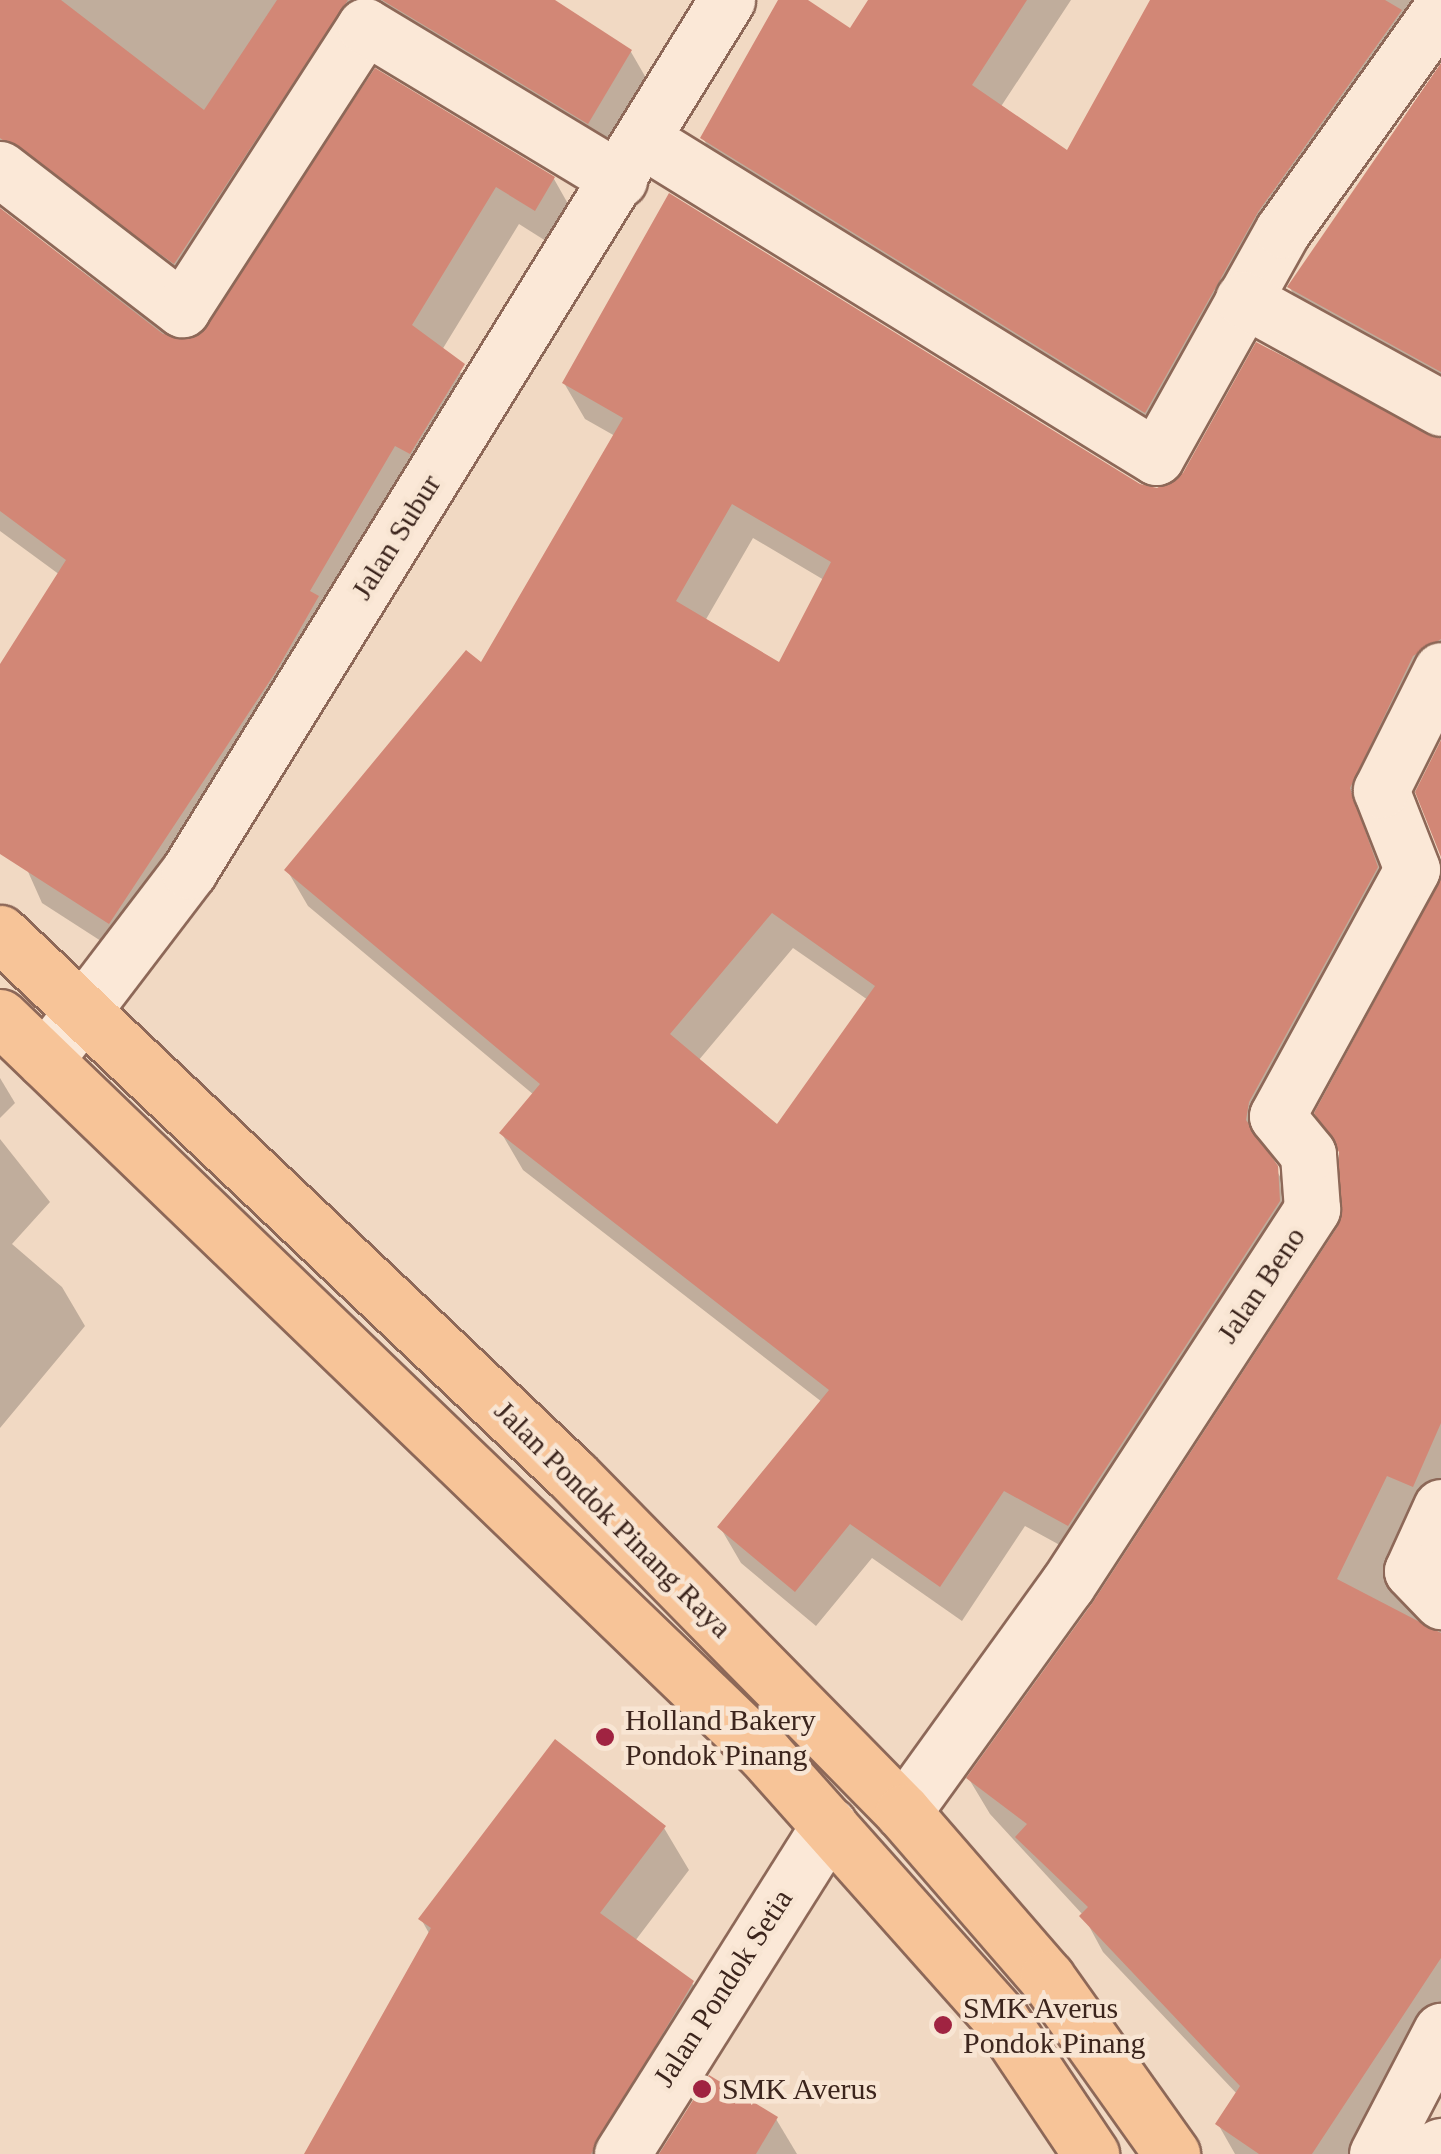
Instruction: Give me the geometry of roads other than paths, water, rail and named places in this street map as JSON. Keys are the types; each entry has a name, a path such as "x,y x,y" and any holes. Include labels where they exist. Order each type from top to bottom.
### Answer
{"main road":[{"name":"Jalan Pondok Pinang Raya","path":"0,933 558,1461 916,1826 1047,1978 1172,2154"},
{"name":"Jalan Pondok Pinang Raya","path":"0,1017 883,1880 1000,2018 1091,2154"},
{"path":"883,1880 916,1826"}],"street":[{"name":"Jalan Subur","path":"44,1060 189,871 728,0"},
{"path":"0,169 182,310 365,26 631,159 1154,457 1243,299 1441,8"},
{"path":"1243,299 1441,408"},
{"name":"Jalan Beno","path":"916,1826 1312,1209 1308,1154 1277,1116 1412,869 1381,790 1441,670"},
{"path":"1429,1591 1413,1562 1441,1508"},
{"name":"Jalan Pondok Setia","path":"622,2154 830,1825"},
{"path":"1377,2154 1441,2031"},
{"path":"1425,2154 1441,2146"}],"place":[{"name":"Holland Bakery Pondok Pinang","path":"605,1737"},
{"name":"SMK Averus Pondok Pinang","path":"943,2025"},
{"name":"SMK Averus","path":"702,2089"}]}
